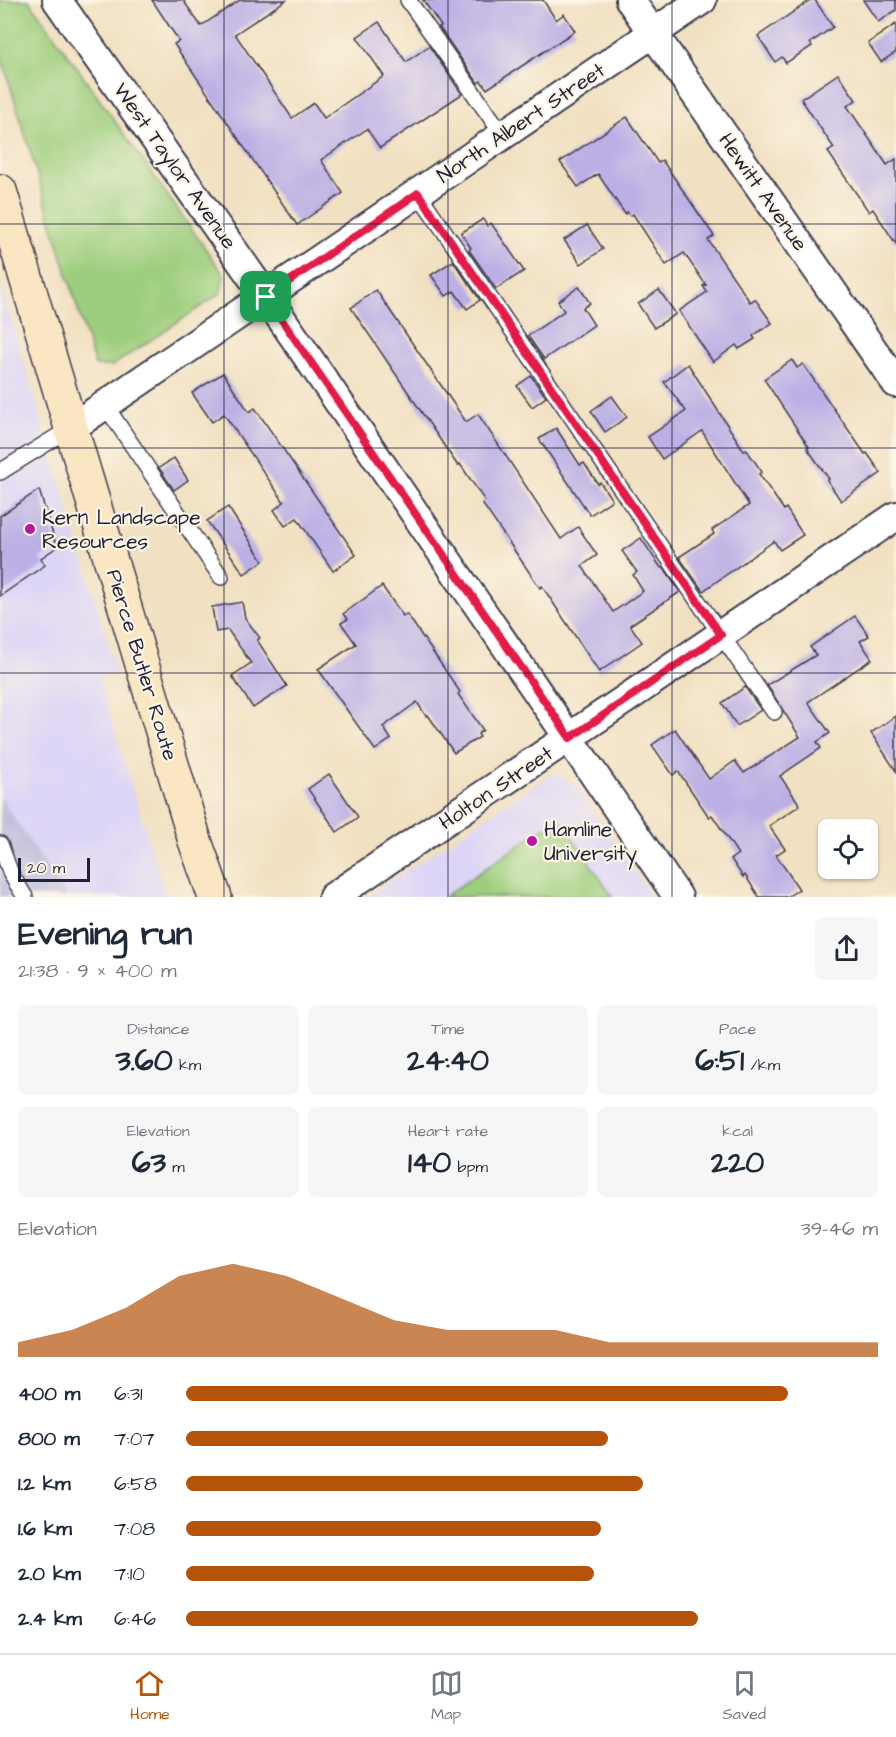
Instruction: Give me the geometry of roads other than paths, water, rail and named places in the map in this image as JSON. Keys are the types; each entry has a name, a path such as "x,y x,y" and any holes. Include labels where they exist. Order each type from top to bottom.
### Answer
{"main road":[{"name":"Pierce Butler Route","path":"0,191 15,258 71,428 195,841 215,897"}],"street":[{"name":"West Taylor Avenue","path":"57,0 266,297 678,897"},
{"name":"Hewitt Avenue","path":"630,0 896,383"},
{"name":"North Albert Street","path":"71,428 702,0"},
{"name":"Holton Street","path":"333,897 896,516"}],"lane":[{"path":"408,0 503,135"},
{"path":"418,193 774,712"},
{"path":"105,405 221,577"},
{"path":"0,472 71,428"},
{"path":"0,844 11,874 25,897"}],"place":[{"name":"Kern Landscape Resources","path":"30,529"},
{"name":"Hamline University","path":"532,841"}]}
